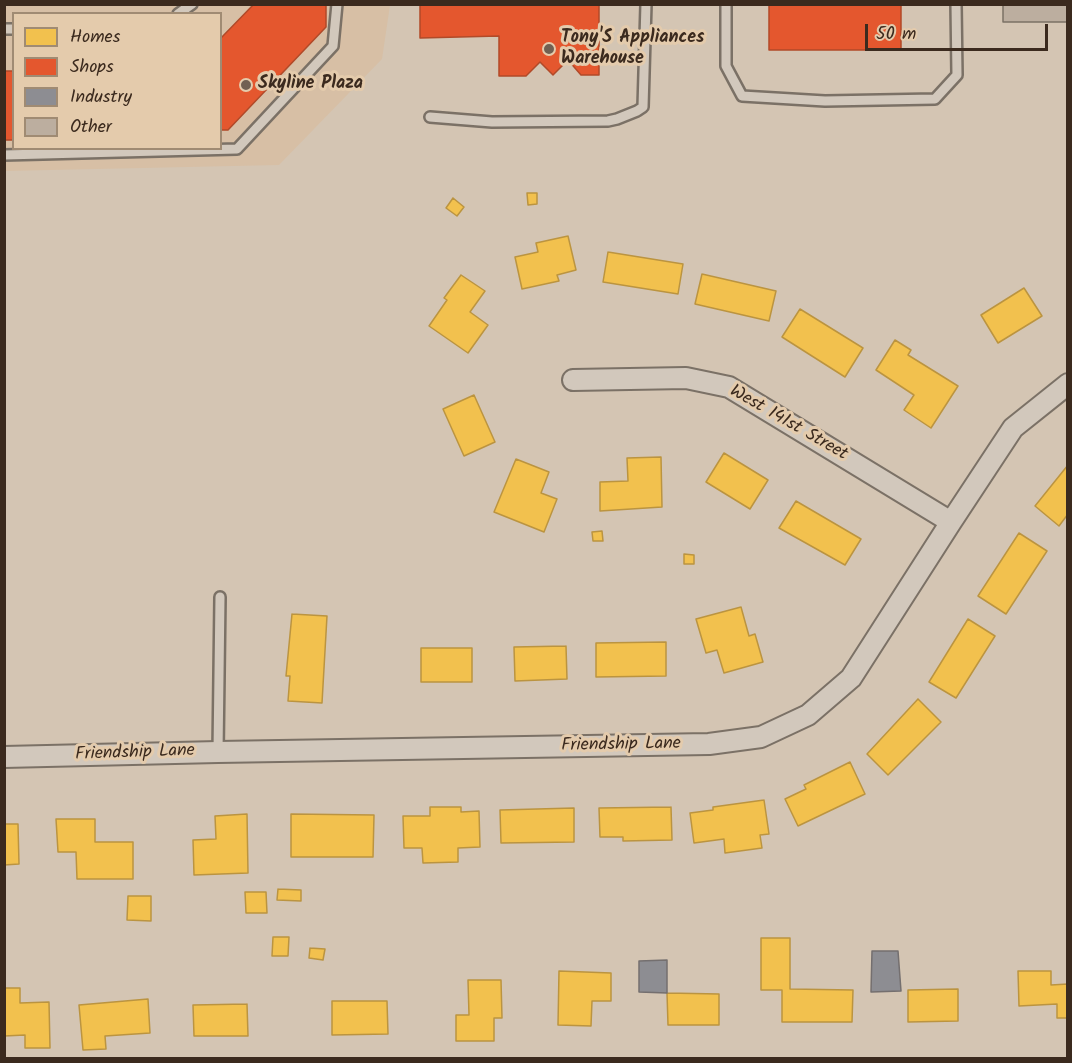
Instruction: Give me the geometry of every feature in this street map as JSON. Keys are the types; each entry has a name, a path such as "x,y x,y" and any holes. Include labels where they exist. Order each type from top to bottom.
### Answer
{"street":[{"name":"West 141st Street","path":"573,380 686,378 729,387 951,522"},
{"name":"Friendship Lane","path":"4,757 709,744 761,737 808,715 851,678 1012,428 1068,384"}],"lane":[{"path":"222,149 237,149 333,46 337,4"},
{"path":"430,117 492,122 608,121 637,111 643,107 646,4"},
{"path":"726,4 726,66 742,96 825,101 935,99 957,75 956,4"},
{"path":"4,155 198,150"},
{"path":"218,752 220,597"}],"shaded area":[{"path":"4,5 390,5 382,59 279,165 5,171"}],"building: Homes":[{"path":"527,193 537,193 537,204 528,205"},
{"path":"453,198 464,207 457,216 446,208"},
{"path":"568,236 576,270 557,275 559,281 522,289 515,257 538,252 536,243"},
{"path":"608,252 683,264 678,294 603,282"},
{"path":"702,274 776,291 769,321 695,304"},
{"path":"461,275 485,291 470,312 488,325 468,353 429,326 447,300 444,298"},
{"path":"1024,288 1042,316 998,343 981,315"},
{"path":"800,309 863,348 845,377 782,337"},
{"path":"895,340 911,350 908,355 958,386 931,428 904,410 914,395 876,370"},
{"path":"474,395 495,442 464,456 443,409"},
{"path":"724,453 768,480 750,509 706,482"},
{"path":"661,457 662,507 600,511 600,482 628,481 627,458"},
{"path":"516,459 549,472 541,493 557,499 544,532 494,512"},
{"path":"1068,465 1068,514 1059,526 1035,506"},
{"path":"796,501 861,539 845,565 779,528"},
{"path":"602,531 603,541 593,541 592,532"},
{"path":"1019,533 1047,551 1006,614 978,596"},
{"path":"684,554 694,555 694,564 684,564"},
{"path":"741,607 749,636 755,634 763,662 724,673 717,650 706,653 696,619"},
{"path":"292,614 327,616 322,703 288,701 290,676 286,676"},
{"path":"968,619 995,636 956,698 929,682"},
{"path":"666,642 666,676 596,677 596,643"},
{"path":"566,646 567,679 515,681 514,647"},
{"path":"421,648 472,648 472,682 421,682"},
{"path":"918,699 941,722 888,775 867,754"},
{"path":"850,762 865,794 798,826 785,799 806,789 804,785"},
{"path":"764,800 769,834 760,835 762,848 725,853 724,839 694,843 690,813 713,810 713,807"},
{"path":"430,807 461,807 461,812 479,811 480,847 458,848 458,862 423,863 422,848 404,848 403,816 430,816"},
{"path":"671,807 672,840 623,841 623,837 600,837 599,808"},
{"path":"574,808 574,842 501,843 500,810"},
{"path":"247,814 248,873 194,875 193,840 216,839 215,816"},
{"path":"291,814 374,815 373,857 291,857"},
{"path":"56,819 95,819 95,842 133,842 133,879 77,879 76,852 58,852"},
{"path":"4,824 18,824 19,864 4,865"},
{"path":"278,889 301,890 301,901 277,900"},
{"path":"245,892 266,892 267,913 246,913"},
{"path":"128,896 151,896 151,921 127,920"},
{"path":"273,937 289,937 288,956 272,956"},
{"path":"761,938 790,938 790,989 853,990 852,1022 782,1022 782,990 761,990"},
{"path":"310,948 325,949 323,960 309,958"},
{"path":"559,971 611,973 611,1001 592,1001 591,1026 558,1025"},
{"path":"1018,971 1051,971 1051,985 1068,984 1068,1018 1057,1018 1057,1004 1019,1006"},
{"path":"468,980 501,980 502,1018 494,1018 494,1041 456,1041 456,1015 469,1015"},
{"path":"4,988 20,988 20,1003 49,1002 50,1048 25,1048 25,1035 4,1036"},
{"path":"958,989 958,1021 908,1022 908,990"},
{"path":"667,993 719,994 719,1025 668,1025"},
{"path":"148,999 150,1033 105,1036 106,1049 83,1050 79,1005"},
{"path":"332,1001 387,1001 388,1034 332,1035"},
{"path":"247,1004 248,1036 194,1036 193,1005"}],"building: Shops":[{"name":"Skyline Plaza","path":"254,4 326,4 326,27 228,130 222,130 222,37"},
{"name":"Tony'S Appliances Warehouse","path":"420,4 599,4 599,75 581,75 568,60 553,75 540,62 526,76 499,76 499,36 420,38"},
{"path":"769,4 901,4 901,50 769,50"},
{"path":"4,71 12,71 12,140 4,140"}],"building: Industry":[{"path":"872,951 898,951 901,991 871,992"},
{"path":"667,960 667,993 639,992 639,961"}],"building: Other":[{"path":"1003,4 1068,4 1068,22 1003,22"}],"place":[{"name":"Tony'S Appliances Warehouse","path":"549,49"},
{"name":"Skyline Plaza","path":"246,85"}]}
